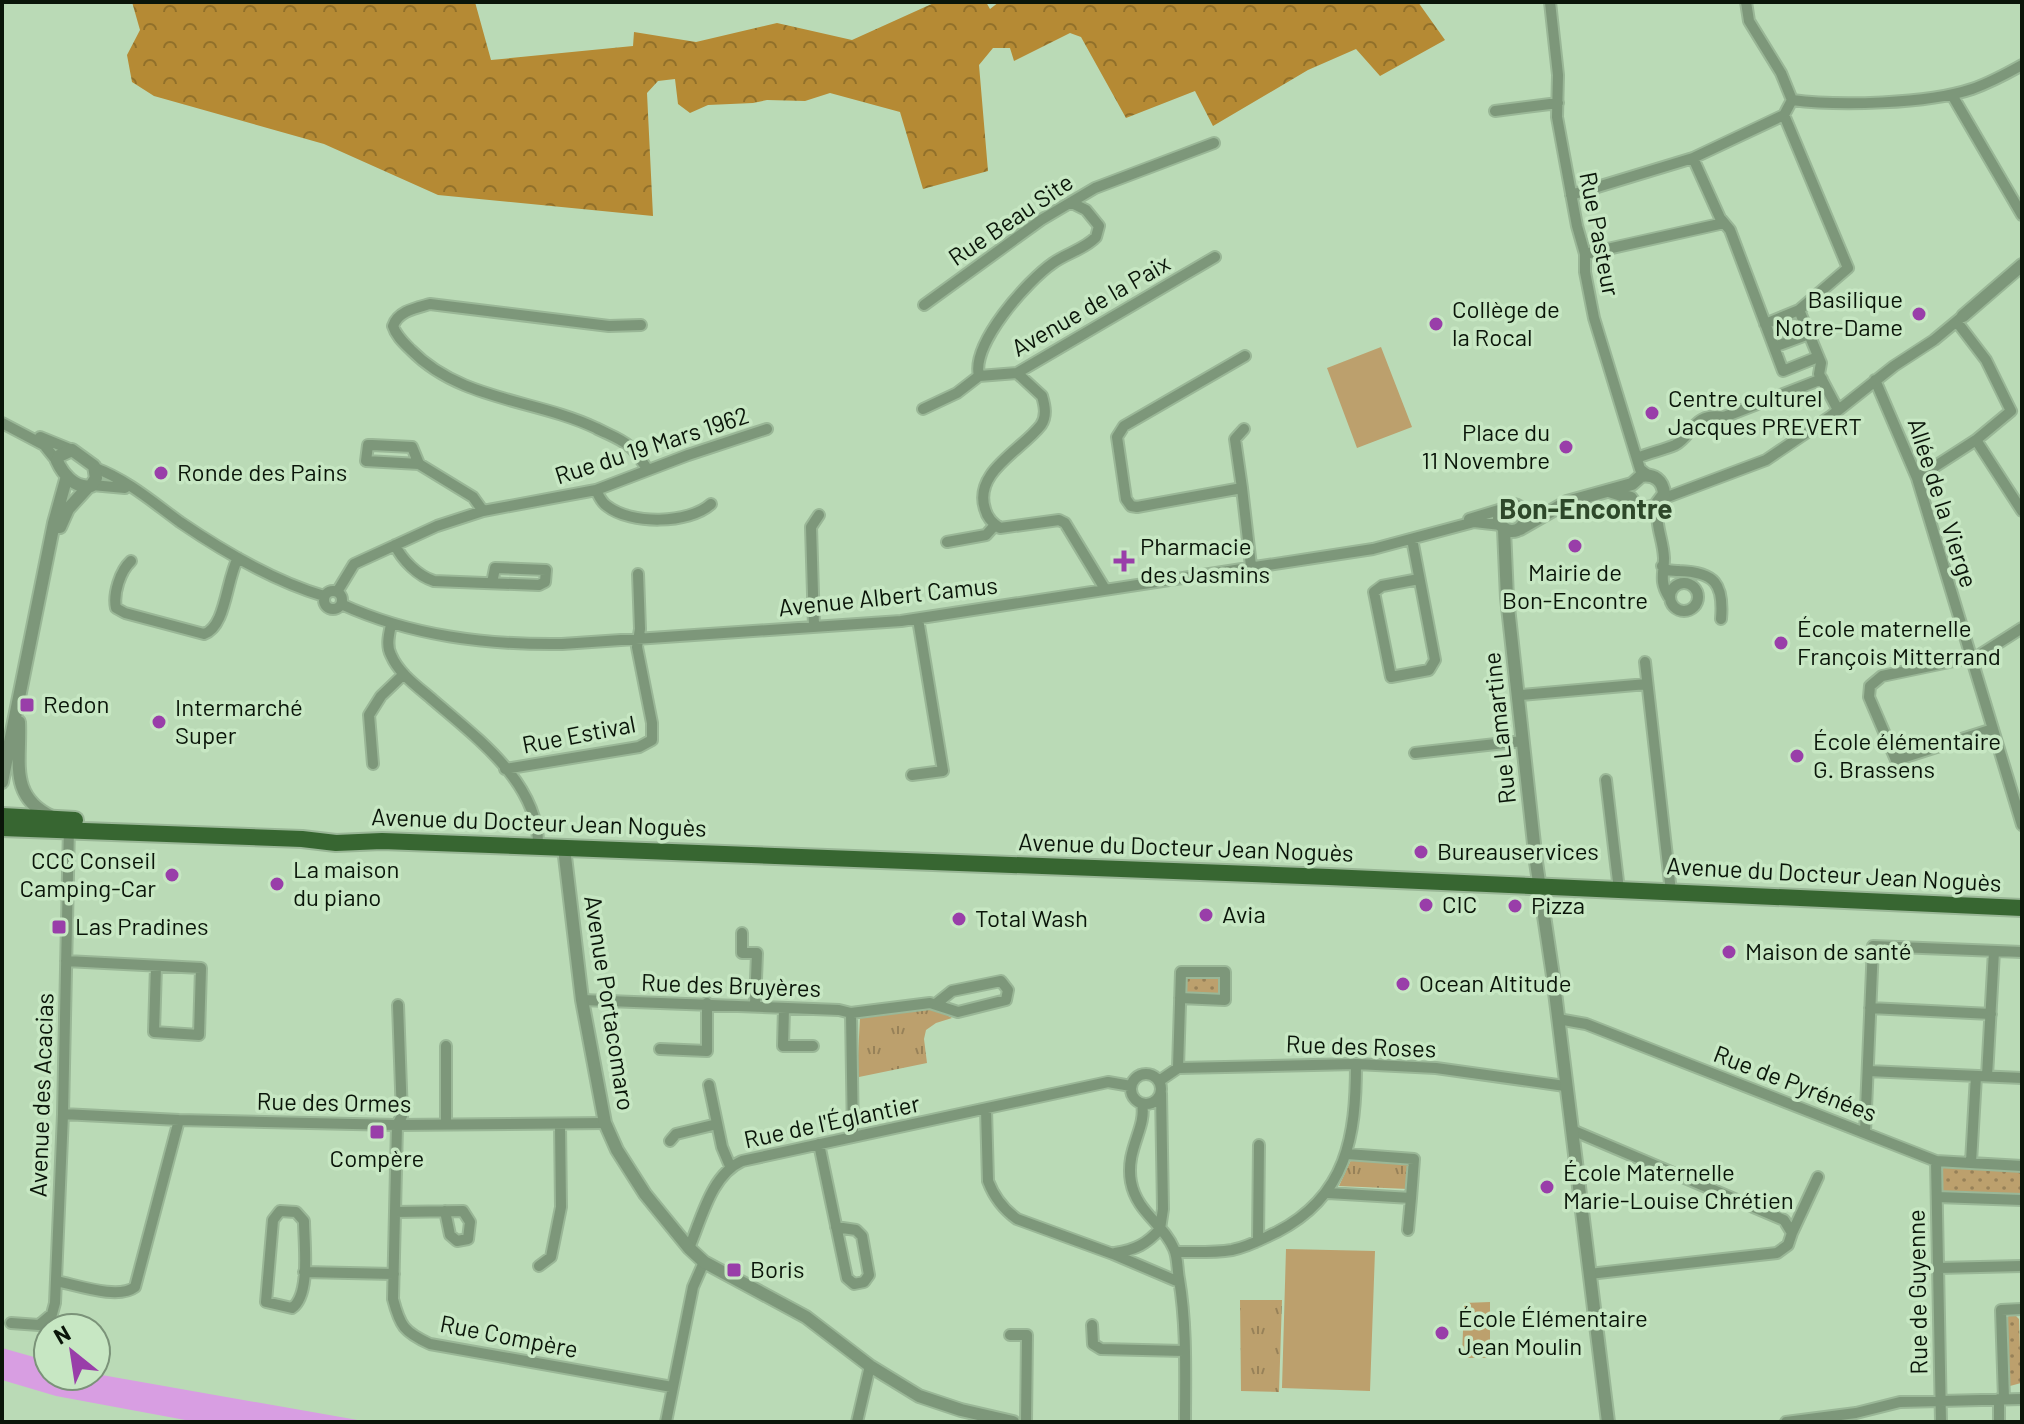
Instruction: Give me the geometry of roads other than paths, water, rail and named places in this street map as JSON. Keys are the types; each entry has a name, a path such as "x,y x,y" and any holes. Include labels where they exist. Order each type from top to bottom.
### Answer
{"main road":[{"name":"Avenue du Docteur Jean Noguès","path":"6,818 271,838 337,837 349,841 2022,908"},
{"name":"Avenue du Docteur Jean Noguès","path":"6,818 38,829 65,823"}],"street":[{"name":"Rue Pasteur","path":"1550,2 1558,75 1557,117 1585,254 1585,272 1594,318 1639,473"},
{"path":"1746,2 1749,21 1781,73 1792,100"},
{"path":"1792,100 1819,105 1952,95 1994,80 2022,65"},
{"path":"1952,95 2022,215"},
{"path":"1571,195 1693,158 1784,115 1792,100"},
{"path":"1495,111 1558,103"},
{"path":"1765,324 1799,310 1848,268 1784,115"},
{"name":"Rue Beau Site","path":"924,305 1041,220 1095,188 1214,143"},
{"path":"1693,158 1727,226 1783,371 1818,357"},
{"path":"923,409 957,393 979,376 977,364 989,335 1028,285 1053,263 1096,237 1099,226 1095,219 1072,203"},
{"path":"1585,254 1727,226"},
{"name":"Avenue de la Paix","path":"979,376 1017,373 1215,257"},
{"path":"1642,508 1650,508 1682,491 1766,460 1960,319 2022,265"},
{"path":"641,325 609,326 430,304 404,313 394,320 393,326 422,361 455,381 478,392 583,422 631,447 648,470"},
{"path":"1799,310 1818,357 1822,379 1838,410"},
{"path":"1917,478 2009,415 2010,407 1960,319"},
{"path":"1774,347 1809,334"},
{"path":"1242,488 1131,506 1126,499 1117,437 1124,426 1245,356"},
{"path":"1017,373 1042,396 1045,417 986,482 983,505 995,525 1005,528 1059,520 1065,523 1105,589"},
{"path":"1510,529 1573,500 1609,491 1677,444 1695,423 1754,407 1822,379"},
{"name":"Allée de la Vierge","path":"1875,380 1917,478 2022,825"},
{"path":"2,423 72,450 95,468 96,478 64,515 50,552"},
{"name":"Rue du 19 Mars 1962","path":"337,592 354,564 437,526 483,511 596,490 767,429"},
{"path":"1244,429 1235,439 1251,566"},
{"path":"25,432 44,445 67,476 80,487 90,486"},
{"path":"1976,440 2022,511"},
{"path":"419,464 412,447 368,445 365,453 366,461 419,464 473,497 483,511"},
{"path":"57,461 62,454 72,450"},
{"name":"Avenue Albert Camus","path":"95,468 135,490 238,558 302,590 324,596 324,604 328,608 335,609 341,604 391,625 474,641 518,645 918,619 1373,549 1502,509"},
{"path":"1639,473 1682,491"},
{"path":"1631,498 1639,473"},
{"path":"2,782 54,523 67,476"},
{"path":"1661,483 1656,523 1663,563 1661,574 1672,605 1678,610 1687,611 1695,607 1698,594 1693,586 1685,583 1663,563"},
{"name":"Avenue Albert Camus","path":"90,486 135,490"},
{"path":"596,490 608,508 631,516 658,520 692,515 711,504"},
{"path":"1609,491 1631,498 1656,523"},
{"path":"1510,529 1499,517 1502,509 1513,504 1523,509 1558,508"},
{"path":"1510,529 1526,520 1523,509"},
{"path":"814,627 811,527 819,515"},
{"name":"Avenue Albert Camus","path":"1439,530 1474,522 1510,529"},
{"path":"947,542 986,535 995,525"},
{"name":"Rue Lamartine","path":"1510,529 1506,565 1507,598 1539,887 1608,1422"},
{"path":"1412,539 1435,660 1429,670 1391,677 1374,592 1382,586 1419,579"},
{"path":"395,545 400,555 429,580 492,583 539,585 545,582 546,570 495,568 492,583"},
{"path":"131,561 123,568 115,598 116,608 204,634 213,630 220,620 230,573 238,558"},
{"path":"1673,571 1696,572 1714,580 1720,589 1721,619"},
{"path":"638,574 638,638"},
{"path":"1669,597 1673,588 1685,583"},
{"path":"324,596 331,591 337,592 341,604"},
{"path":"912,775 943,771 918,619"},
{"path":"391,625 388,647 404,674 483,743 528,800 539,831 538,847"},
{"path":"1993,729 1896,760 1869,697 1870,686 1882,676 1895,672 1971,658 1988,651 2022,628"},
{"name":"Rue Estival","path":"505,769 639,747 650,742 653,737 638,638"},
{"path":"1645,662 1671,892"},
{"path":"373,764 369,715 381,696 404,674"},
{"path":"1520,695 1647,684"},
{"path":"6,818 21,804 16,711"},
{"path":"1415,753 1523,741"},
{"path":"19,777 31,804 65,823"},
{"path":"1606,780 1619,890"},
{"name":"Avenue des Acacias","path":"11,1323 31,1326 44,1322 52,1314 56,1281 63,1114 65,823"},
{"name":"Avenue Portacomaro","path":"564,848 582,1000 605,1123 617,1150 645,1194 704,1262 806,1317 870,1366 919,1396 1013,1422"},
{"path":"742,933 742,953 757,953 755,1005"},
{"path":"1865,1132 1873,946 2022,952"},
{"path":"1971,1162 1991,1014 1994,951"},
{"path":"66,961 201,968 199,1035 154,1032 156,966"},
{"path":"1113,1254 1143,1245 1160,1229 1163,1209 1160,1087 1146,1074 1136,1077 1131,1086 1134,1099 1142,1104 1152,1103 1160,1087 1178,1068 1180,998 1183,970 1225,972 1225,1000 1180,998"},
{"path":"851,1013 937,1003 958,1012 1006,1000 1008,990 1001,981 952,991 937,1003"},
{"name":"Rue des Bruyères","path":"582,1000 755,1005 851,1013 853,1137"},
{"path":"660,1049 707,1051 707,1003"},
{"name":"Rue Compère","path":"398,1005 402,1116 397,1125 393,1299 399,1321 410,1334 430,1344 672,1387"},
{"path":"784,1008 783,1046 813,1046"},
{"path":"1870,1008 1991,1014"},
{"name":"Rue de Pyrénées","path":"1558,1019 1586,1024 1936,1161 2022,1166"},
{"path":"446,1046 446,1125"},
{"path":"1176,1252 1232,1250 1258,1241 1288,1226 1328,1193 1347,1154 1355,1121 1356,1064"},
{"name":"Rue des Roses","path":"1178,1068 1356,1064 1436,1068 1565,1086"},
{"path":"1868,1071 2022,1078"},
{"path":"1131,1086 1108,1082 986,1109 986,1173 999,1202 1017,1219 1179,1282"},
{"path":"709,1085 730,1166"},
{"path":"1142,1104 1145,1116 1130,1153 1131,1185 1143,1210 1176,1252 1183,1300 1185,1422"},
{"name":"Rue de l'Églantier","path":"689,1248 719,1177 730,1166 986,1109"},
{"name":"Rue des Ormes","path":"63,1114 397,1125 605,1123"},
{"path":"56,1281 109,1293 124,1293 135,1287 179,1120"},
{"path":"539,1266 551,1257 561,1207 560,1124"},
{"path":"670,1141 676,1134 717,1124"},
{"path":"1572,1130 1784,1220 1792,1233"},
{"path":"819,1144 836,1227 847,1278 854,1284 864,1282 869,1275 862,1236 856,1230 836,1227"},
{"path":"1258,1241 1259,1145"},
{"path":"1347,1154 1414,1159 1408,1230"},
{"name":"Rue de Guyenne","path":"1936,1161 1941,1422"},
{"path":"1589,1274 1777,1253 1788,1245 1818,1177"},
{"path":"1328,1193 1411,1198"},
{"path":"1937,1197 2022,1200"},
{"path":"280,1211 296,1212 304,1221 304,1272 303,1290 296,1305 292,1308 266,1302 273,1220 280,1211"},
{"path":"395,1212 445,1211"},
{"path":"666,1422 693,1287 704,1262"},
{"path":"1938,1268 2022,1266"},
{"path":"304,1272 394,1274"},
{"path":"1999,1422 2001,1310 2022,1309"},
{"path":"1092,1325 1093,1344 1101,1349 1184,1351"},
{"path":"1010,1335 1027,1335 1026,1422"},
{"path":"857,1422 870,1366"},
{"path":"1786,1422 1856,1413 1900,1402 2022,1399"}],"place":[{"name":"Basilique Notre-Dame","path":"1919,314"},
{"name":"Collège de la Rocal","path":"1436,324"},
{"name":"Centre culturel Jacques PREVERT","path":"1652,413"},
{"name":"Place du 11 Novembre","path":"1566,447"},
{"name":"Ronde des Pains","path":"161,473"},
{"name":"Mairie de Bon-Encontre","path":"1575,546"},
{"name":"Pharmacie des Jasmins","path":"1124,561"},
{"name":"École maternelle François Mitterrand","path":"1781,643"},
{"name":"Redon","path":"27,705"},
{"name":"Intermarché Super","path":"159,722"},
{"name":"École élémentaire G. Brassens","path":"1797,756"},
{"name":"Bureauservices","path":"1421,852"},
{"name":"CCC Conseil Camping-Car","path":"172,875"},
{"name":"La maison du piano","path":"277,884"},
{"name":"CIC","path":"1426,905"},
{"name":"Pizza","path":"1515,906"},
{"name":"Avia","path":"1206,915"},
{"name":"Total Wash","path":"959,919"},
{"name":"Las Pradines","path":"59,927"},
{"name":"Maison de santé","path":"1729,952"},
{"name":"Ocean Altitude","path":"1403,984"},
{"name":"Compère","path":"377,1132"},
{"name":"École Maternelle Marie-Louise Chrétien","path":"1547,1187"},
{"name":"Boris","path":"734,1270"},
{"name":"École Élémentaire Jean Moulin","path":"1442,1333"}],"district":[{"name":"Bon-Encontre","path":"1586,509"}]}
